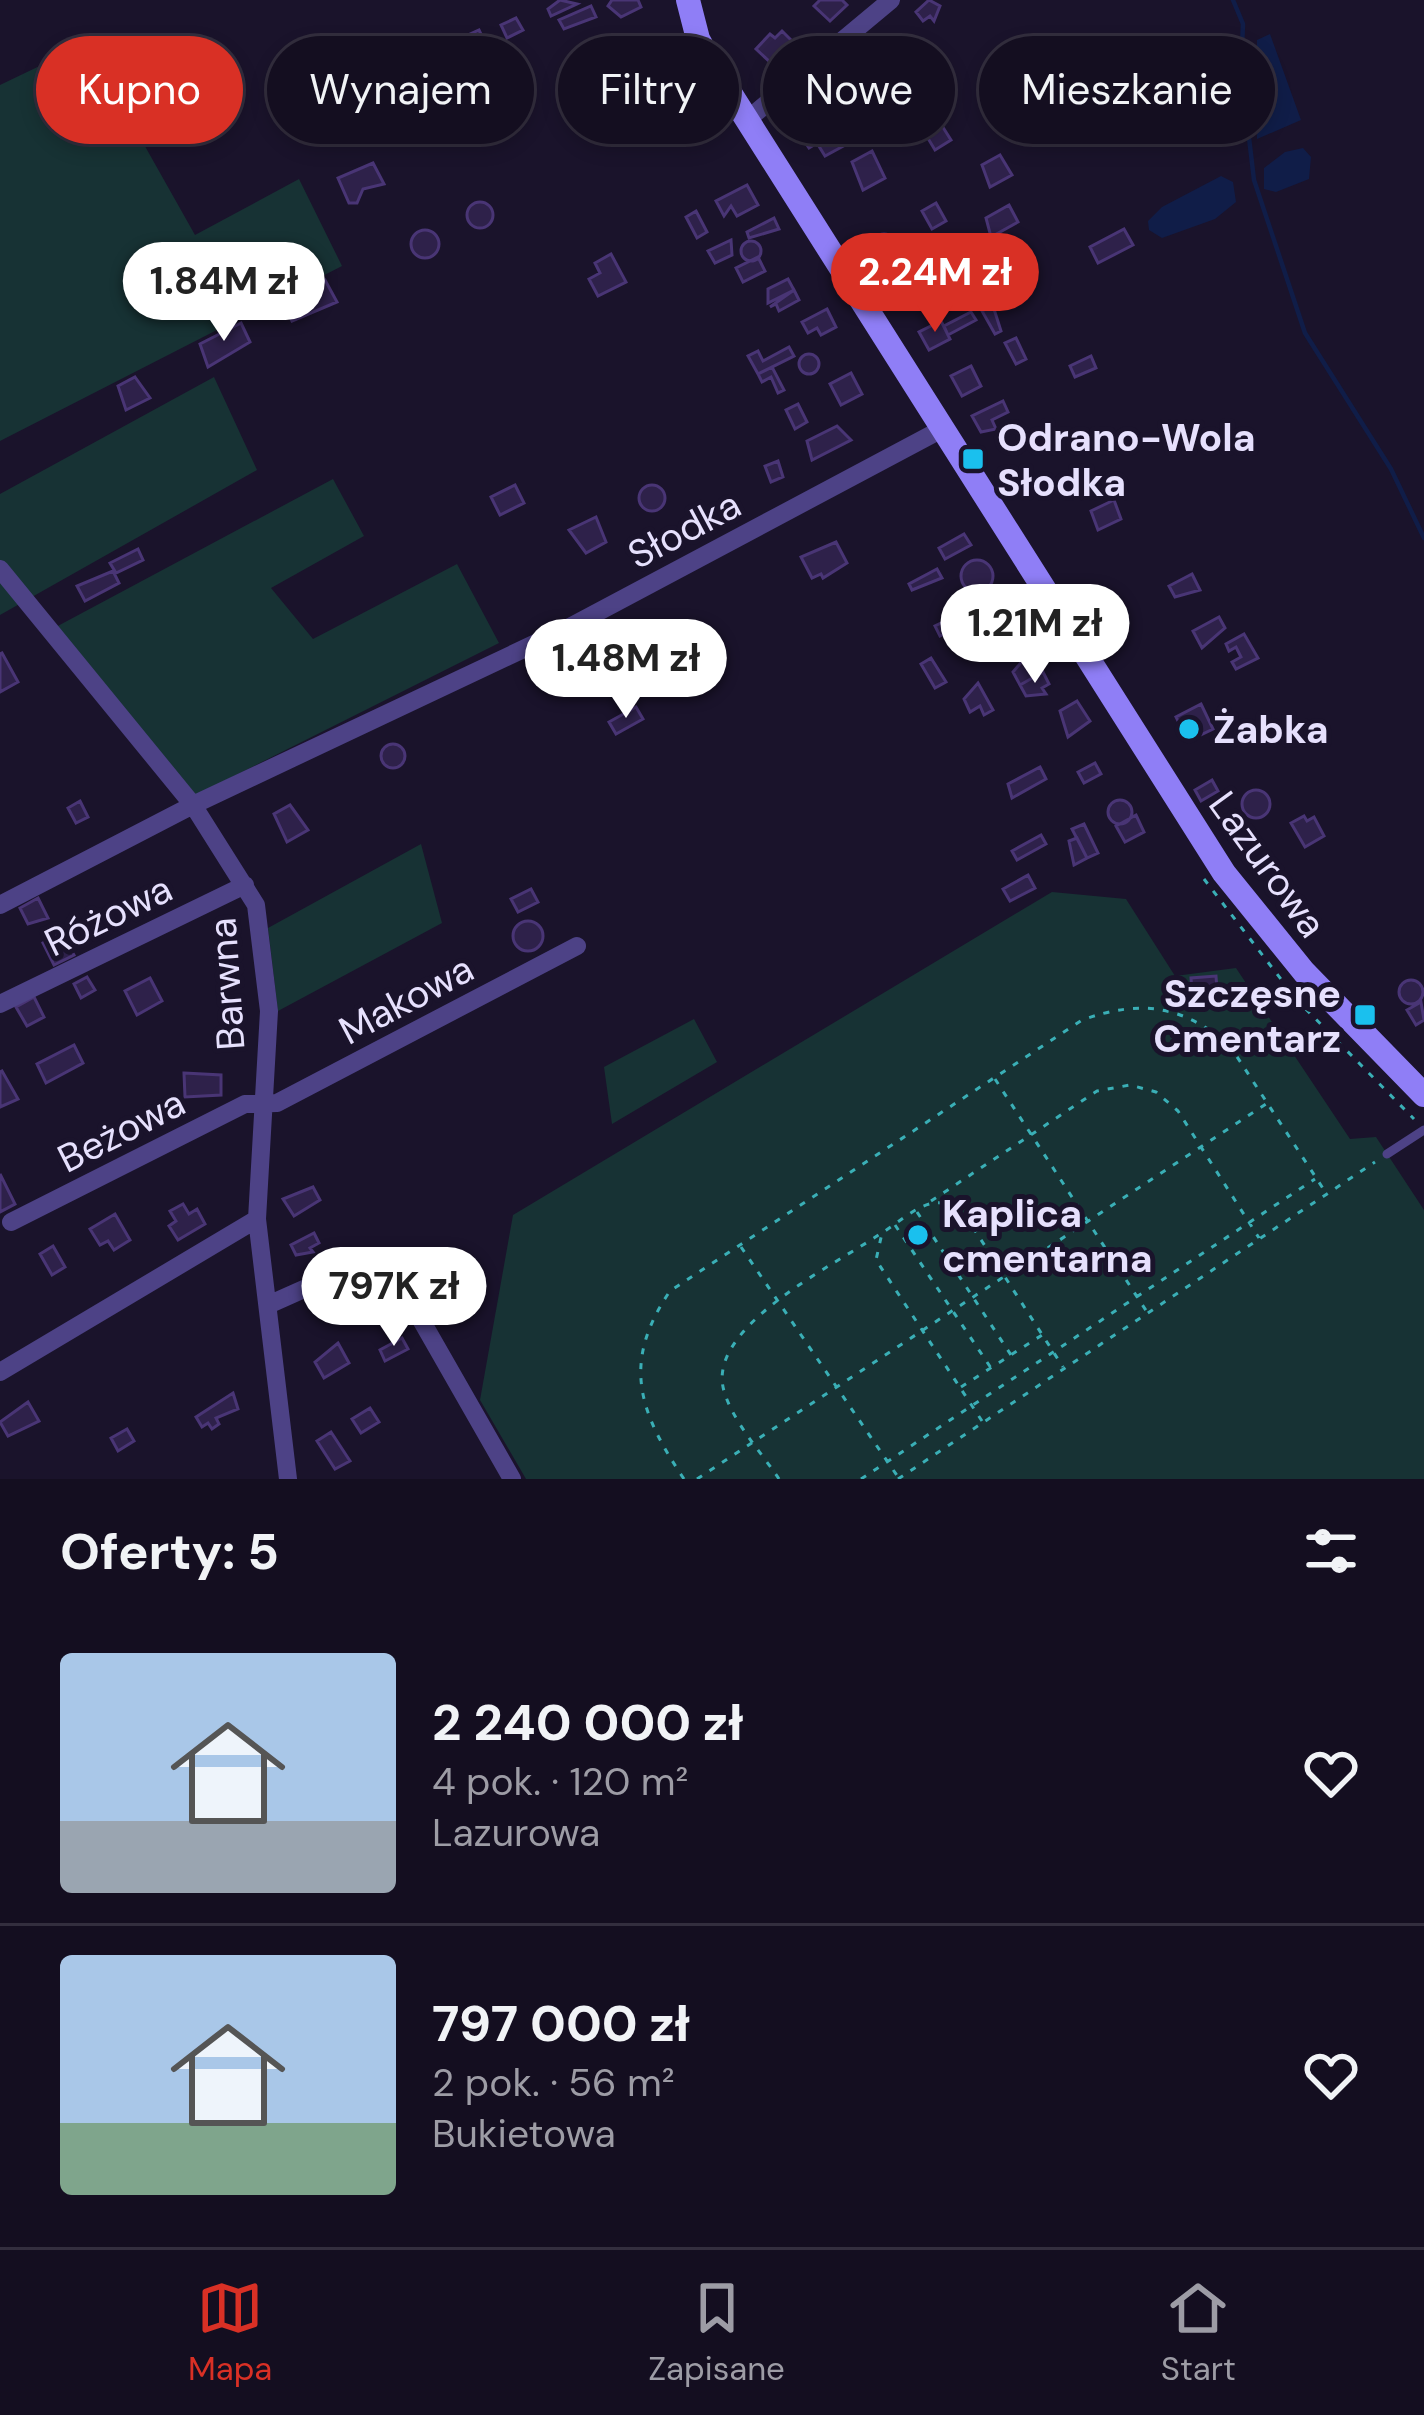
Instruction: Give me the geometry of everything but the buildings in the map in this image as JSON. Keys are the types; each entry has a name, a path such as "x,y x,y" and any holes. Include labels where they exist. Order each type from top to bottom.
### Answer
{"street":[{"name":"Lazurowa","path":"688,0 698,39 747,120 1224,873 1304,972 1424,1095"},
{"path":"747,120 891,0"},
{"name":"Słodka","path":"0,905 193,805 568,628 942,429"},
{"name":"Barwna","path":"0,569 193,805 256,905 268,1011 257,1219 288,1479"},
{"name":"Różowa","path":"0,1004 245,884"},
{"name":"Makowa","path":"263,1104 277,1103 578,946"},
{"name":"Beżowa","path":"11,1222 245,1104 263,1104"},
{"path":"0,1372 257,1219"},
{"path":"268,1305 369,1260 388,1262 512,1479"}],"lane":[{"path":"1387,1154 1424,1130"}],"path":[{"path":"684,1479 648,1420 638,1375 644,1345 670,1291 1082,1020 1114,1008 1164,1006 1193,1016 1230,1046 1326,1193"},
{"path":"994,1078 1148,1312"},
{"path":"779,1479 724,1392 724,1359 744,1326 1096,1090 1130,1085 1166,1099 1259,1238"},
{"path":"697,1479 1268,1103"},
{"path":"740,1245 898,1479 1387,1154"},
{"path":"861,1479 1316,1178"},
{"path":"929,1202 942,1201 960,1210 1064,1368"},
{"path":"916,1210 1011,1355"},
{"path":"895,1224 991,1368"},
{"path":"882,1233 876,1260 983,1423"},
{"path":"960,1388 1042,1335"}],"green space":[{"path":"36,68 36,144 144,144 195,235 299,179 342,266 0,441 0,85"},
{"path":"214,377 257,470 0,615 0,494"},
{"path":"333,479 364,536 271,588 313,639 457,564 499,643 196,795 54,628"},
{"path":"421,844 442,923 278,1011 268,928"},
{"path":"1052,892 1126,899 1175,976 1236,968 1350,1139 1376,1137 1424,1210 1424,1479 526,1479 480,1400 513,1215"},
{"path":"694,1019 717,1062 612,1124 604,1067"}],"water":[{"path":"1275,48 1301,120 1275,131"},
{"path":"1303,148 1311,157 1309,179 1276,192 1264,189 1264,168 1285,152"},
{"path":"1221,176 1233,182 1236,202 1215,219 1162,238 1149,230 1148,221 1162,207"}],"waterway":[{"path":"1233,0 1243,24 1241,70 1254,180 1305,333 1391,469 1424,538"}],"place":[{"name":"Odrano-Wola Słodka","path":"973,459"},
{"name":"Żabka","path":"1189,729"},
{"name":"Szczęsne Cmentarz","path":"1365,1015"},
{"name":"Kaplica cmentarna","path":"918,1235"}]}
